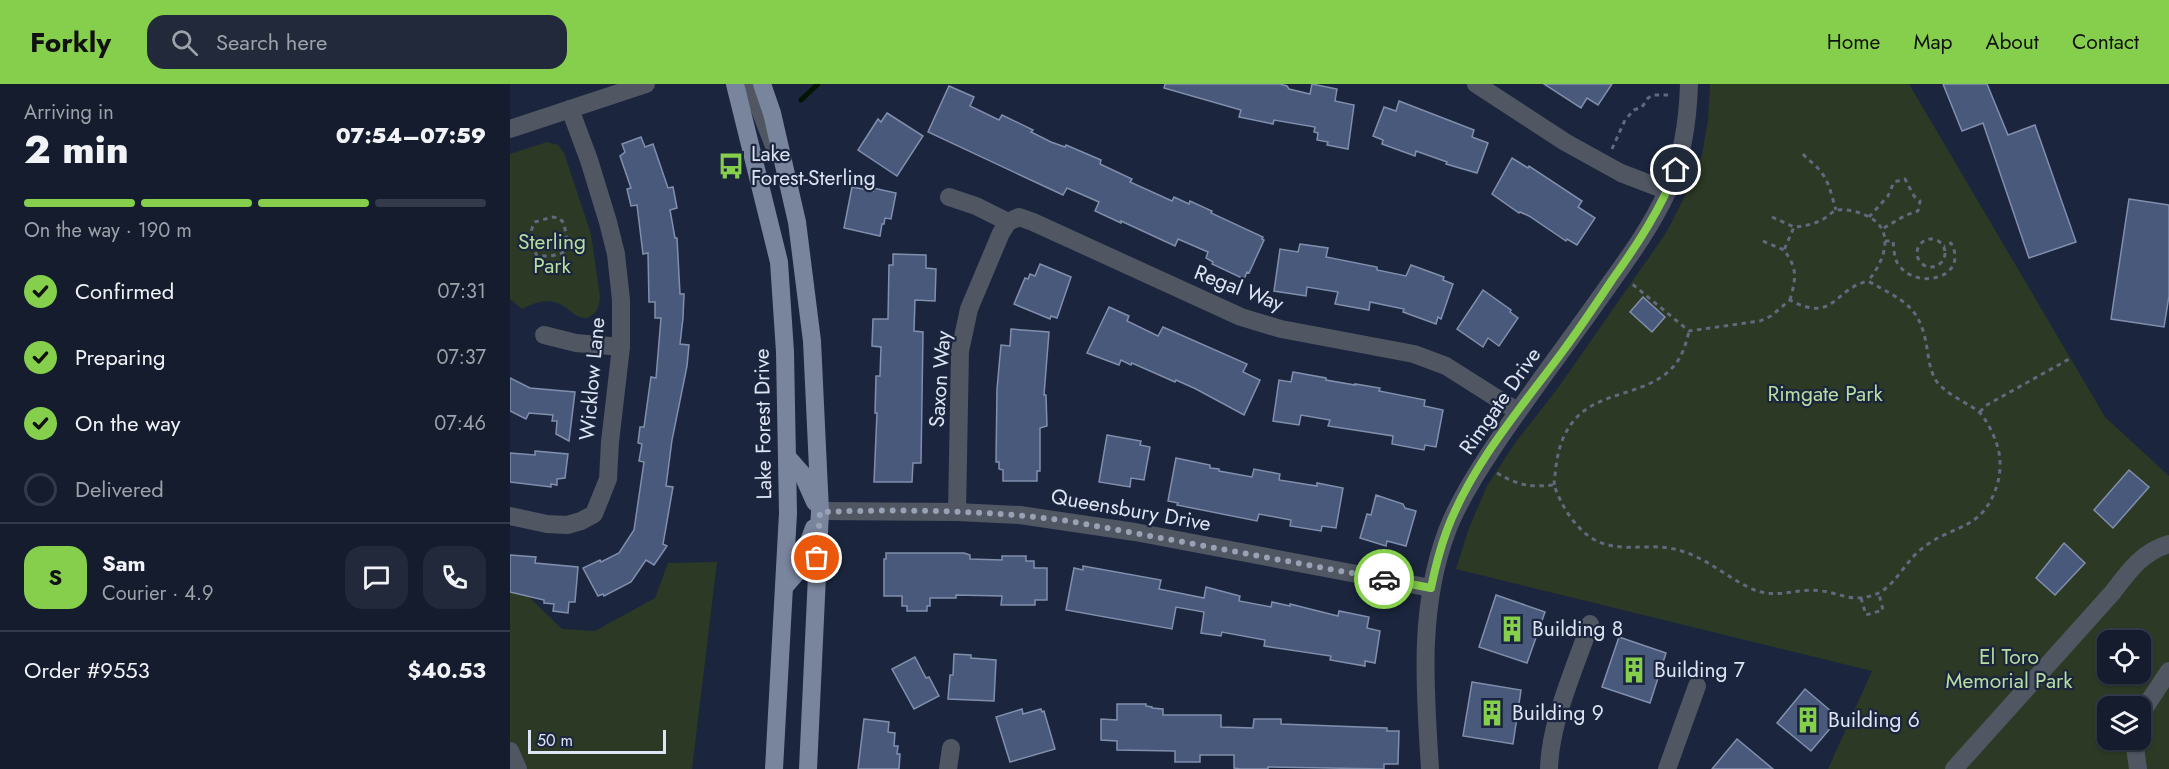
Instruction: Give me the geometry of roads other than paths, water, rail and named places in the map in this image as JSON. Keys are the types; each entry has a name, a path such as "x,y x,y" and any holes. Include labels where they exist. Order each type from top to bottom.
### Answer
{"main road":[{"name":"Lake Forest Drive","path":"735,84 778,262 785,351 788,458 785,586 774,769"},
{"path":"762,84 772,113 797,222 812,341 820,512 808,769"},
{"path":"785,586 798,571 820,512 802,475 788,458"}],"street":[{"path":"510,129 646,84"},
{"path":"750,84 788,185"},
{"path":"1476,84 1565,142 1622,173 1668,191"},
{"name":"Rimgate Drive","path":"1430,769 1424,673 1427,615 1438,558 1447,530 1463,495 1517,411 1563,351 1618,272 1646,231 1668,191 1684,139 1689,90"},
{"name":"Wicklow Lane","path":"510,516 547,524 567,525 581,521 594,514 608,479 621,347 621,300 616,254 589,160 570,109"},
{"name":"Regal Way","path":"949,197 976,206 1008,222 1018,218 1033,222 1241,317 1281,329 1414,354 1446,366 1517,411"},
{"name":"Saxon Way","path":"957,512 960,351 969,309 1001,233 1008,222"},
{"path":"544,335 576,343 621,347"},
{"name":"Queensbury Drive","path":"820,512 957,512 1020,515 1069,521 1431,588"},
{"path":"1954,769 2113,592 2136,562 2169,544"},
{"path":"1549,769 1551,746 1559,714 1590,624"},
{"path":"2151,698 2169,671"},
{"path":"1667,769 1697,686"},
{"path":"948,769 951,748"},
{"path":"2135,750 2138,769"},
{"path":"510,752 518,769"}],"waterway":[{"path":"801,100 818,84"}],"place":[{"name":"Lake Forest-Sterling","path":"731,166"},
{"name":"Building 8","path":"1512,629"},
{"name":"Building 7","path":"1634,670"},
{"name":"Building 9","path":"1492,713"},
{"name":"Building 6","path":"1808,720"}],"park label":[{"name":"Sterling Park","path":"552,254"},
{"name":"Rimgate Park","path":"1825,394"},
{"name":"El Toro Memorial Park","path":"2009,669"}]}
